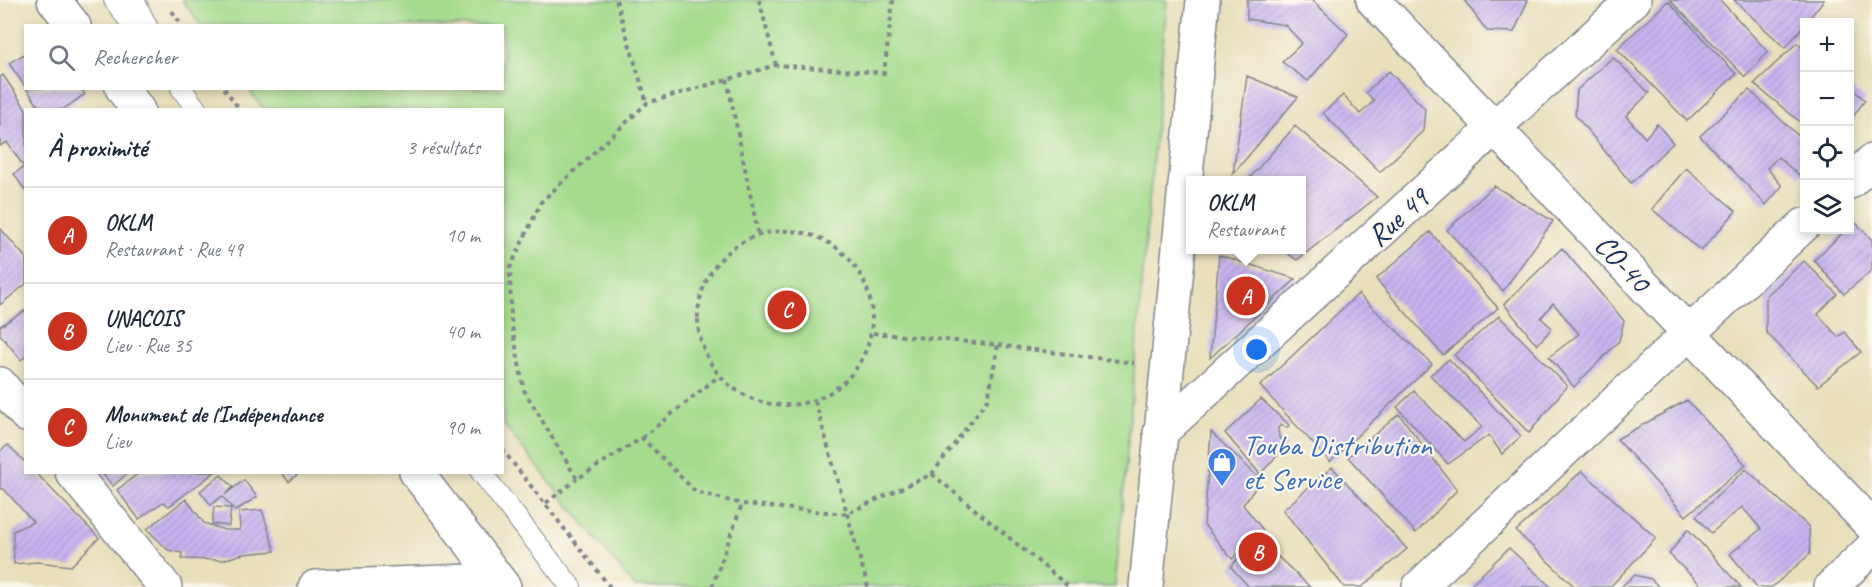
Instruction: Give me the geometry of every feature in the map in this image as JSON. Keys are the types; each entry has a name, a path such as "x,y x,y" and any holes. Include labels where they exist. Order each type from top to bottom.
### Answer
{"street":[{"path":"54,0 72,24"},
{"path":"1152,582 1160,433 1203,0"},
{"name":"CO-40","path":"1373,0 1872,526"},
{"name":"Rue 49","path":"1160,433 1634,0"},
{"path":"123,90 137,108"},
{"path":"1852,180 1872,161"},
{"path":"1419,587 1800,229"},
{"path":"0,384 24,413"},
{"path":"74,474 165,587"},
{"path":"418,474 500,583"},
{"path":"1831,587 1872,548"},
{"path":"315,587 500,583"}],"lane":[{"path":"114,0 132,24"},
{"path":"135,0 146,24"},
{"path":"182,90 196,108"},
{"path":"483,474 571,587"}],"path":[{"path":"616,0 647,102"},
{"path":"759,0 776,65"},
{"path":"577,479 524,390 511,320 510,268 541,202 647,102 776,65 884,73 893,0"},
{"path":"727,79 758,232"},
{"path":"225,90 239,108"},
{"path":"758,232 818,235 864,274 873,333 853,375 815,401 780,406 746,397 719,376 699,337 699,294 721,256 758,232"},
{"path":"504,272 510,268"},
{"path":"873,333 998,345 1167,368"},
{"path":"642,438 696,492 742,504 846,514 932,474 988,399 998,345"},
{"path":"546,503 577,479 642,438 719,376"},
{"path":"815,401 868,587"},
{"path":"504,451 610,587"},
{"path":"932,474 1069,587"},
{"path":"712,587 742,504"}],"green space":[{"path":"182,0 1167,0 1115,587 635,587 504,425 504,108 263,108 249,90 504,90 504,24 200,24"}],"building":[{"path":"1247,0 1312,0 1348,34 1308,81 1282,62 1302,43 1285,25 1247,19"},
{"path":"1464,0 1528,0 1514,32 1487,31"},
{"path":"1670,0 1720,0 1768,52 1745,77"},
{"path":"1734,0 1824,0 1809,18 1800,18 1800,30 1785,48"},
{"path":"1668,1 1736,74 1687,121 1617,49"},
{"path":"1797,43 1800,46 1800,122 1754,84"},
{"path":"24,54 24,85 9,63"},
{"path":"1613,57 1649,93 1626,116 1645,138 1657,124 1673,143 1631,183 1575,115 1577,90"},
{"path":"1389,71 1425,109 1423,131 1380,172 1323,113 1343,95 1360,114 1374,101 1366,92"},
{"path":"3,75 25,108 24,167 7,142 0,146 0,77"},
{"path":"1247,76 1298,97 1233,174"},
{"path":"27,90 82,90 85,94 65,108 40,108"},
{"path":"1749,90 1800,137 1800,176 1778,157 1767,168 1782,186 1766,205 1700,136"},
{"path":"1854,90 1865,100 1854,115"},
{"path":"1295,126 1377,197 1306,253 1306,176 1251,176"},
{"path":"24,167 24,189 14,174"},
{"path":"1686,168 1736,211 1701,251 1652,209"},
{"path":"1494,186 1553,221 1503,291 1447,230"},
{"path":"1854,221 1872,240 1872,270 1844,294 1814,260 1842,234 1854,234"},
{"path":"0,228 24,256 24,286 0,305"},
{"path":"1430,232 1498,308 1443,355 1376,279"},
{"path":"1562,248 1624,321 1619,341 1574,387 1549,357 1579,334 1553,303 1541,318 1552,328 1537,345 1504,304"},
{"path":"1289,254 1305,254 1297,260"},
{"path":"1219,255 1296,279 1210,358"},
{"path":"1804,261 1837,294 1818,314 1838,337 1845,332 1861,352 1818,386 1766,332 1766,296"},
{"path":"1358,294 1432,364 1330,462 1260,386"},
{"path":"24,311 24,358 21,360 0,334 0,326"},
{"path":"1499,316 1567,386 1529,433 1454,355"},
{"path":"1449,359 1521,436 1502,454 1489,435 1448,464 1397,407 1414,391 1464,442 1482,427 1430,375"},
{"path":"1261,399 1289,425 1287,428 1281,425 1278,428 1279,438 1287,445 1260,474 1225,433"},
{"path":"1687,400 1746,465 1686,516 1617,439"},
{"path":"1399,414 1457,490 1416,533 1348,457"},
{"path":"1211,432 1261,480 1243,505 1263,530 1232,559 1204,525"},
{"path":"8,445 24,461 24,474 37,474 99,538 71,566 37,562 14,564 13,531 33,522 4,489 0,489 0,451"},
{"path":"1332,467 1407,549 1362,587 1344,587 1283,510"},
{"path":"1746,469 1809,527 1810,554 1772,587 1757,587 1730,554 1761,529 1742,507 1711,533 1696,516"},
{"path":"1582,471 1656,538 1610,587 1575,587 1516,531"},
{"path":"103,474 127,474 113,486"},
{"path":"137,474 212,474 169,506 163,502 139,519 117,490"},
{"path":"283,474 298,474 289,482"},
{"path":"221,475 233,487 225,495 244,480 257,497 235,511 222,496 211,505 200,491"},
{"path":"186,499 204,523 224,530 240,530 239,512 262,510 275,551 243,554 223,560 182,559 182,553 168,550 147,529"},
{"path":"214,507 231,508 229,526 212,524"},
{"path":"1688,529 1741,587 1703,587 1669,554"},
{"path":"1256,536 1310,587 1249,587 1231,567"},
{"path":"1509,548 1551,587 1469,587"},
{"path":"1634,575 1651,579 1659,587 1621,587"}],"place":[{"name":"OKLM","path":"1246,296"},
{"name":"Monument de l'Indépendance","path":"787,310"},
{"name":"Touba Distribution et Service","path":"1222,488"},
{"name":"UNACOIS","path":"1258,552"}]}
